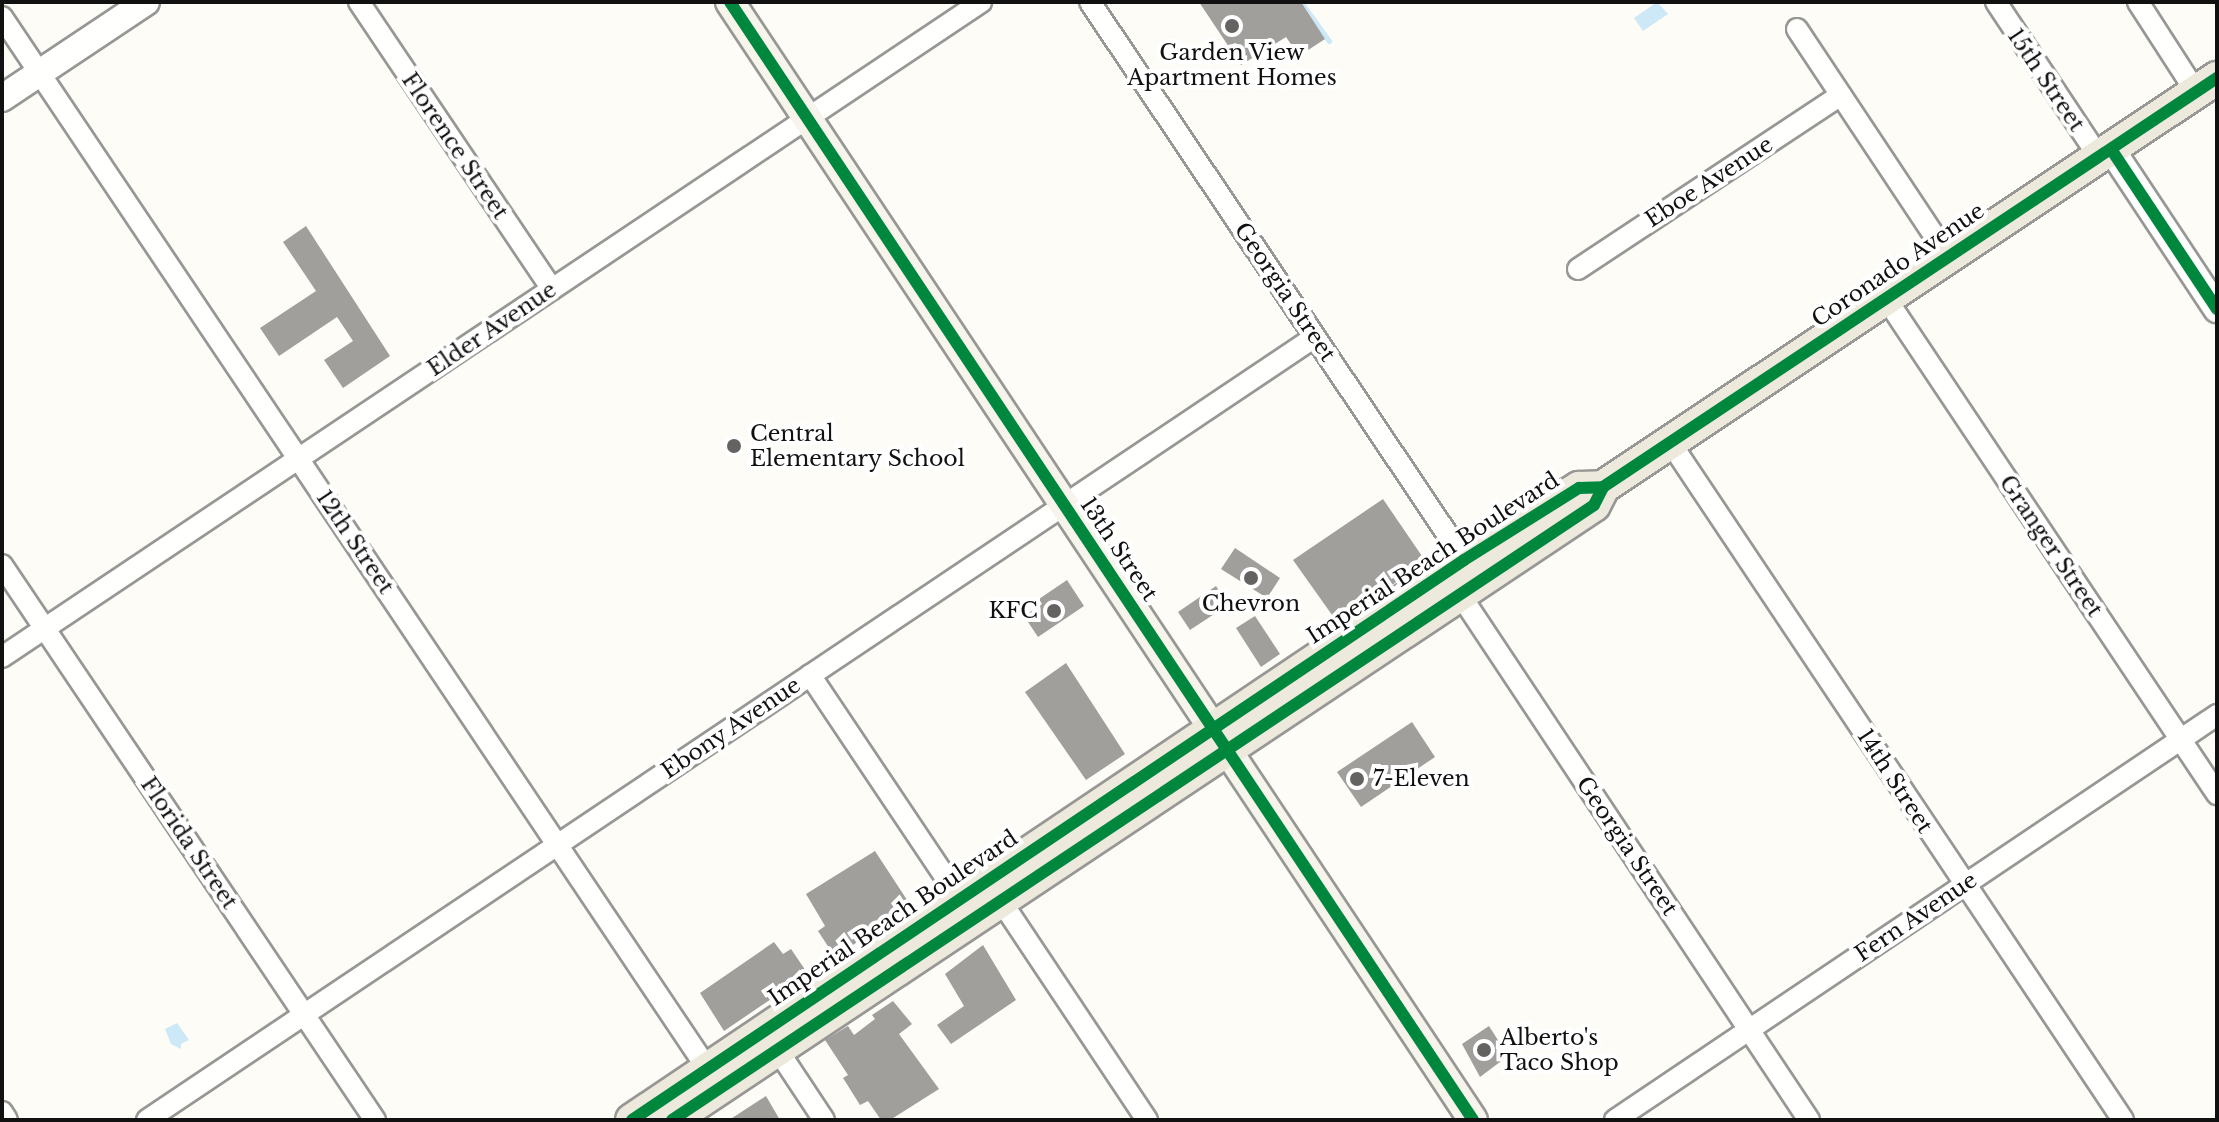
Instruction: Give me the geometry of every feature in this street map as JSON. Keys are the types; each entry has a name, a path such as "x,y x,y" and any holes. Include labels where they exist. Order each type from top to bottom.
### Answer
{"main road":[{"name":"13th Street","path":"730,2 1473,1120"},
{"name":"Coronado Avenue","path":"1603,487 2206,85"},
{"name":"Imperial Beach Boulevard","path":"672,1120 771,1039 1462,577 1594,505 1603,487"},
{"name":"Imperial Beach Boulevard","path":"632,1120 707,1068 771,1039"}],"street":[{"path":"2,98 146,2"},
{"name":"Florence Street","path":"359,2 552,289"},
{"name":"Elder Avenue","path":"2,657 981,2"},
{"name":"Georgia Street","path":"1090,2 1315,337 1462,577 1809,1120"},
{"name":"15th Street","path":"1996,2 2217,309"},
{"path":"2138,2 2206,85"},
{"name":"12th Street","path":"2,17 707,1068"},
{"path":"1797,29 1947,255"},
{"name":"Eboe Avenue","path":"1578,269 1841,95"},
{"name":"Granger Street","path":"1885,297 2217,794"},
{"name":"Ebony Avenue","path":"147,1120 1315,337"},
{"name":"14th Street","path":"1670,442 2123,1120"},
{"name":"Florida Street","path":"2,565 375,1120"},
{"path":"810,675 966,908"},
{"name":"Fern Avenue","path":"1615,1120 2217,715"},
{"path":"994,890 1147,1120"},
{"path":"771,1039 824,1120"},
{"path":"2,1112 7,1120"}],"water":[{"path":"1657,2 1668,14 1643,31 1634,18"},
{"path":"177,1023 189,1040 181,1044 181,1049 171,1044 165,1029"}],"building":[{"path":"1199,2 1301,2 1325,39 1299,56 1286,37 1241,65"},
{"path":"306,226 390,356 343,388 324,360 353,341 337,317 279,356 260,328 316,291 283,242"},
{"path":"1383,499 1426,562 1337,622 1293,560"},
{"path":"1235,548 1280,578 1267,598 1221,569"},
{"name":"KFC","path":"1067,580 1084,606 1038,637 1024,616 1042,604 1039,599"},
{"path":"1216,586 1228,605 1190,630 1178,612"},
{"path":"1255,616 1280,654 1261,667 1236,628"},
{"path":"1066,663 1125,754 1086,780 1025,692"},
{"path":"1412,722 1435,757 1361,807 1337,772"},
{"path":"875,851 911,906 835,957 818,931 825,926 806,894"},
{"path":"774,942 783,954 791,949 808,974 724,1031 700,993"},
{"path":"983,945 1016,1000 951,1044 937,1025 964,1006 945,974"},
{"path":"893,1001 912,1024 899,1034 939,1089 890,1120 881,1120 868,1101 860,1105 843,1078 848,1075 825,1040 848,1026 854,1035 875,1019 872,1015"},
{"name":"Alberto's Taco Shop","path":"1489,1026 1508,1056 1480,1077 1462,1044"},
{"path":"766,1096 780,1120 729,1120"}],"waterway":[{"path":"1301,2 1329,41"}],"cycle path":[{"path":"730,2 1473,1120"},
{"path":"672,1120 1594,505 1603,487 2217,78"},
{"path":"2111,149 2217,309"},
{"path":"632,1120 1464,560 1579,488 1603,487"}],"place":[{"name":"Garden View Apartment Homes","path":"1232,26"},
{"name":"Central Elementary School","path":"734,446"},
{"name":"Chevron","path":"1251,578"},
{"name":"KFC","path":"1054,611"},
{"name":"7-Eleven","path":"1357,779"},
{"name":"Alberto's Taco Shop","path":"1484,1050"}]}
